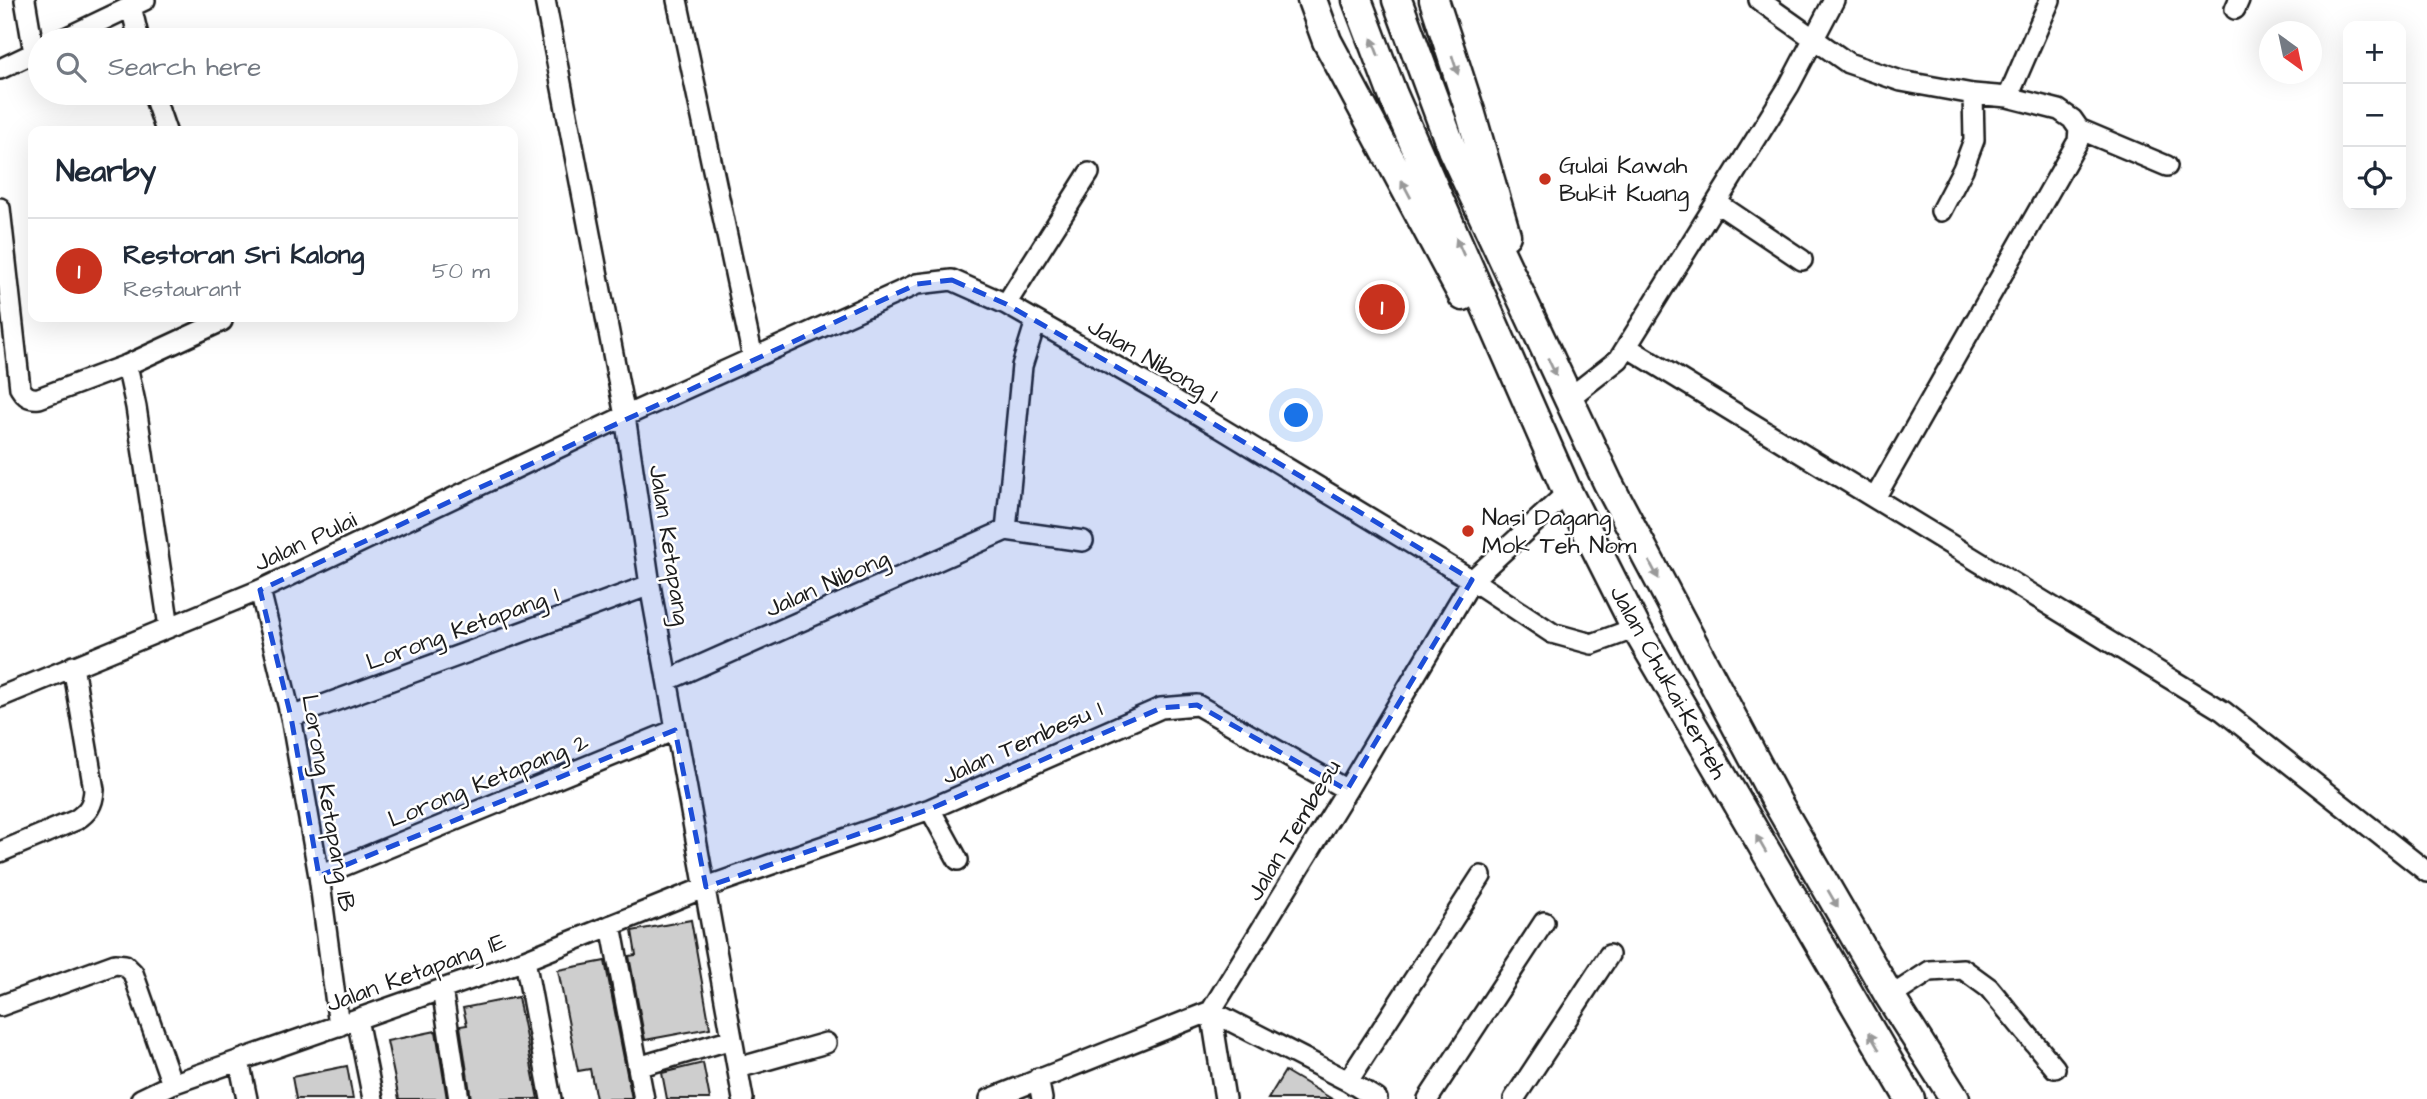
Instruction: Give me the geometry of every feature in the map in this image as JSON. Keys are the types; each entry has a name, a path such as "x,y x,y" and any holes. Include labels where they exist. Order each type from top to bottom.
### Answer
{"highway":[{"path":"1312,0 1327,41 1566,490"},
{"name":"Jalan Chukai-Kerteh","path":"1357,0 1393,94 1566,490 1636,628 1910,1099"},
{"name":"Jalan Chukai-Kerteh","path":"1397,0 1452,149 1608,483 1770,790 1890,997 1955,1099"},
{"path":"1434,0 1470,111 1533,326"}],"street":[{"path":"26,0 32,28"},
{"name":"Jalan Ketapang","path":"545,0 625,416 650,585 743,1099"},
{"path":"677,0 753,358"},
{"path":"1759,0 1848,63 1901,81 1973,94 2008,97 2059,110 2072,118 2079,129 2166,166"},
{"path":"1568,399 1619,359 1789,86 1835,0"},
{"path":"2008,97 2050,0"},
{"path":"86,28 138,3 139,28"},
{"path":"0,69 28,56"},
{"path":"1941,211 1963,169 1974,139 1973,94"},
{"path":"157,105 164,126"},
{"path":"1875,498 2078,141 2079,129"},
{"path":"1006,304 1089,173"},
{"path":"1717,203 1802,260"},
{"path":"0,208 20,388 25,396 31,399 39,398 127,365 220,322"},
{"name":"Jalan Nibong 1","path":"625,416 917,284 952,280 1006,304 1166,395 1472,580 1552,633 1592,644 1636,628"},
{"path":"1035,321 1022,366 1006,530 1083,541"},
{"path":"1627,347 2223,711 2427,872"},
{"path":"127,365 136,407 169,627"},
{"name":"Jalan Pulai","path":"0,698 260,590 625,416"},
{"name":"Jalan Tembesu","path":"1211,1011 1472,580 1566,490"},
{"name":"Jalan Nibong","path":"668,680 1006,530"},
{"name":"Lorong Ketapang 1","path":"291,717 650,585"},
{"name":"Lorong Ketapang 1B","path":"260,590 291,717 348,1023 373,1099"},
{"path":"0,852 76,820 87,813 93,803 94,790 73,666"},
{"name":"Jalan Tembesu 1","path":"706,887 930,809 1161,708 1197,705 1347,790"},
{"name":"Lorong Ketapang 2","path":"319,876 676,730"},
{"path":"930,809 958,860"},
{"path":"1348,1081 1481,876"},
{"name":"Jalan Ketapang 1E","path":"141,1099 172,1084 524,960 706,887"},
{"path":"1427,1099 1544,922"},
{"path":"611,925 644,1099"},
{"path":"1514,1099 1609,955"},
{"path":"524,960 551,1099"},
{"path":"0,1006 115,964 125,965 133,973 172,1084"},
{"path":"1890,997 1930,971 1963,969 1989,988 2055,1068"},
{"path":"442,989 459,1099"},
{"path":"1211,1011 1225,1099"},
{"path":"990,1099 1211,1011 1348,1081 1377,1099"},
{"path":"638,1067 732,1039"},
{"path":"738,1068 826,1043"},
{"path":"239,1061 247,1099"},
{"path":"1038,1078 1042,1099"}],"highlighted area":[{"path":"952,280 1006,304 1166,395 1472,580 1347,790 1197,705 1161,708 930,809 706,887 675,730 319,876 291,717 260,590 917,284"}],"building":[{"path":"691,920 710,1028 645,1040 629,956 636,955 632,931"},
{"path":"605,961 632,1099 596,1099 590,1069 578,1071 558,970"},
{"path":"518,997 538,1099 471,1099 460,1026 467,1025 463,1008"},
{"path":"436,1031 447,1099 399,1099 387,1041"},
{"path":"703,1063 710,1099 667,1099 662,1073"},
{"path":"347,1066 353,1099 296,1099 292,1077"},
{"path":"1285,1071 1332,1099 1268,1099"}],"place":[{"name":"Gulai Kawah Bukit Kuang","path":"1545,179"},
{"name":"Restoran Sri Kalong","path":"1382,307"},
{"name":"Nasi Dagang Mok Teh Nom","path":"1468,531"}]}
